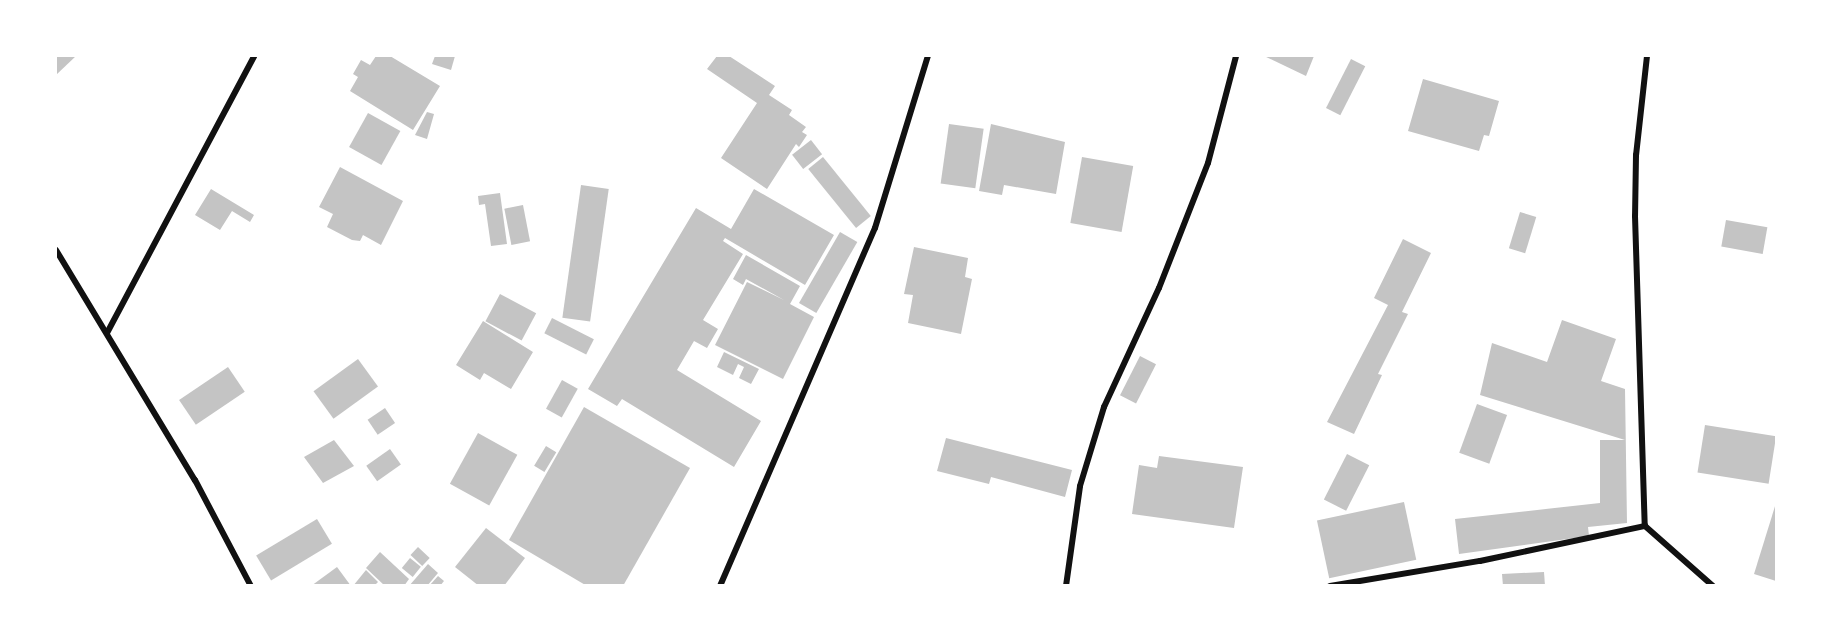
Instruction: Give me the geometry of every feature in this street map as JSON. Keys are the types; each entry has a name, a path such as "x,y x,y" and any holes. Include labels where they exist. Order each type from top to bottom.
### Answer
{"street":[{"path":"107,333 254,56"},
{"path":"720,585 875,228 928,56"},
{"path":"1066,585 1080,486 1104,407 1159,288 1208,163 1236,56"},
{"path":"1647,56 1636,155 1635,216 1645,525 1713,585"},
{"path":"56,250 107,333 251,585"},
{"path":"1330,585 1468,563 1645,525"}],"building":[{"path":"56,56 76,56 56,75"},
{"path":"376,56 390,56 440,86 413,130 350,91 358,77 353,74 361,60 370,65"},
{"path":"435,56 455,56 451,70 432,64"},
{"path":"717,56 729,56 775,86 769,95 792,110 789,115 806,127 802,132 807,135 799,147 796,144 767,189 721,158 757,103 707,69"},
{"path":"1264,56 1314,56 1306,76"},
{"path":"1351,59 1365,66 1340,115 1326,108"},
{"path":"1423,79 1499,101 1489,136 1484,135 1479,151 1408,131"},
{"path":"427,112 434,114 427,139 415,135"},
{"path":"368,113 400,131 381,165 349,147"},
{"path":"949,124 984,129 975,188 941,183"},
{"path":"991,124 1065,142 1056,194 1004,185 1002,195 979,191"},
{"path":"811,140 822,154 803,169 792,155"},
{"path":"823,157 871,216 856,228 808,169"},
{"path":"1082,157 1133,166 1122,232 1070,223"},
{"path":"340,167 403,201 381,245 363,235 360,241 352,240 327,227 333,214 319,207"},
{"path":"581,185 609,189 590,322 562,318"},
{"path":"211,189 254,215 250,222 232,211 220,230 195,215"},
{"path":"754,189 834,235 805,285 725,238 723,241 743,254 703,320 718,329 707,348 694,341 677,370 761,421 734,467 622,399 617,406 588,389 696,208 731,229"},
{"path":"500,193 507,244 491,246 485,204 479,205 478,196"},
{"path":"523,205 530,241 511,245 504,209"},
{"path":"1520,212 1536,217 1525,253 1509,248"},
{"path":"1726,220 1767,227 1763,254 1721,247"},
{"path":"840,232 857,242 816,313 799,303"},
{"path":"1403,239 1431,253 1402,312 1408,314 1378,374 1382,375 1354,434 1327,422 1388,305 1374,298"},
{"path":"914,247 968,258 965,277 972,279 961,334 908,323 913,295 904,294"},
{"path":"746,255 800,286 790,304 814,317 783,379 715,345 747,282 784,300 746,279 743,285 733,279"},
{"path":"500,294 536,313 522,341 485,321"},
{"path":"552,318 594,339 586,354 544,333"},
{"path":"1562,320 1616,339 1601,381 1625,389 1627,523 1588,527 1589,536 1459,554 1455,519 1600,503 1600,440 1625,440 1480,395 1492,343 1547,362"},
{"path":"483,321 533,352 511,389 484,373 480,380 456,365"},
{"path":"724,352 759,369 751,384 739,378 744,367 738,364 733,375 717,367"},
{"path":"1140,356 1156,364 1136,403 1120,395"},
{"path":"358,359 378,387 333,419 314,391"},
{"path":"228,367 245,392 196,425 179,400"},
{"path":"562,380 578,389 562,418 546,409"},
{"path":"1477,404 1507,415 1489,464 1459,453"},
{"path":"584,407 690,468 623,586 587,586 509,540"},
{"path":"385,408 395,423 378,435 368,420"},
{"path":"1705,425 1776,436 1769,484 1697,472"},
{"path":"478,433 517,455 489,506 450,484"},
{"path":"946,438 1072,470 1065,497 991,477 989,484 937,471"},
{"path":"334,440 354,466 323,483 304,457"},
{"path":"546,446 556,452 544,472 534,466"},
{"path":"390,449 401,465 377,481 366,466"},
{"path":"1347,454 1369,465 1346,511 1324,499"},
{"path":"1159,456 1243,467 1234,528 1132,514 1139,465 1157,468"},
{"path":"1404,502 1416,560 1329,578 1317,521"},
{"path":"1776,503 1776,581 1754,574"},
{"path":"317,519 332,544 271,580 256,556"},
{"path":"486,528 525,558 504,586 479,586 455,567"},
{"path":"418,547 430,558 422,566 410,555"},
{"path":"380,552 409,579 404,586 385,586 366,568"},
{"path":"410,558 421,567 413,577 402,568"},
{"path":"428,564 438,573 427,586 409,586"},
{"path":"337,567 351,586 311,586"},
{"path":"366,570 378,582 374,586 353,586"},
{"path":"1544,572 1545,586 1503,586 1502,574"},
{"path":"438,576 444,581 440,586 429,586"}]}
